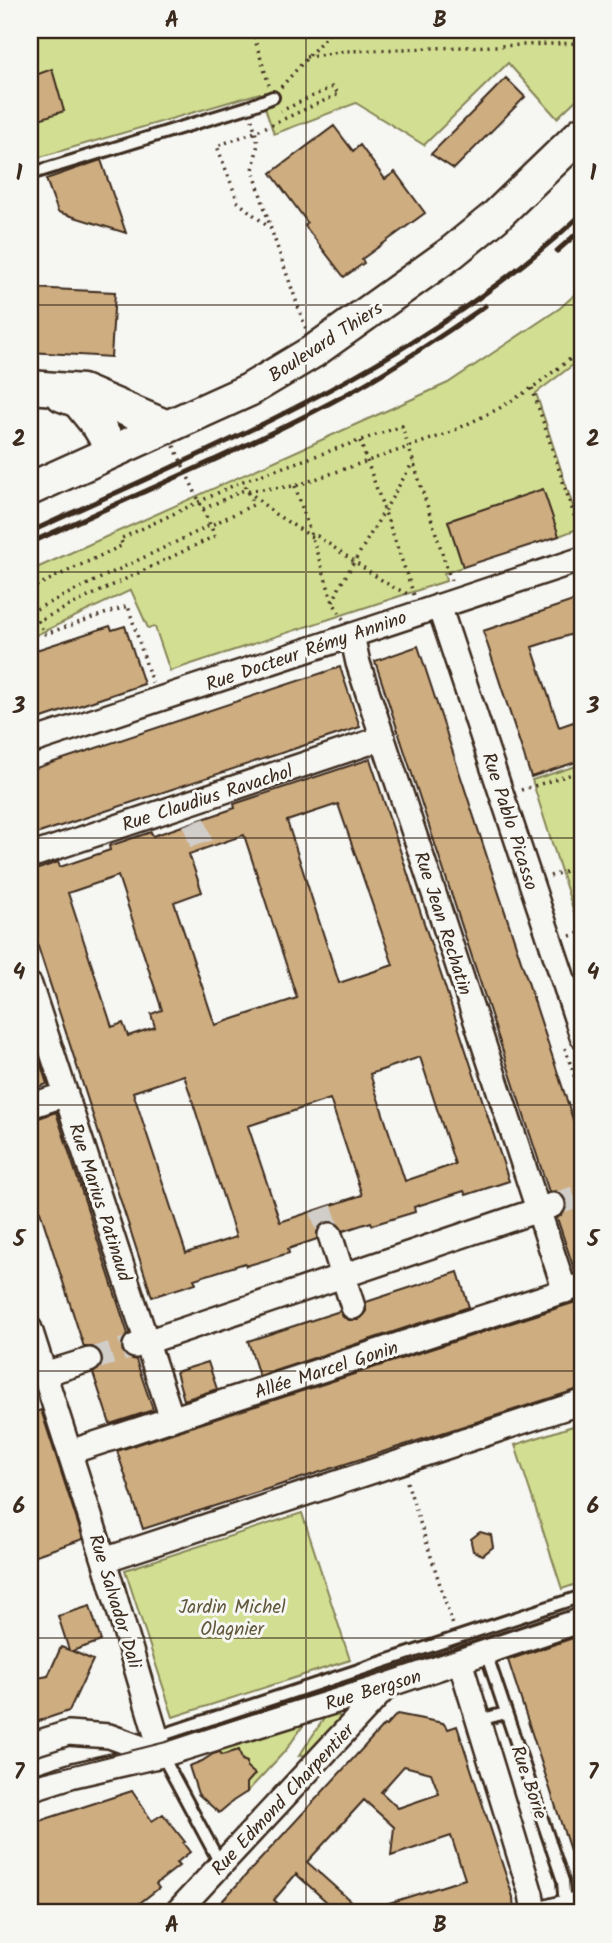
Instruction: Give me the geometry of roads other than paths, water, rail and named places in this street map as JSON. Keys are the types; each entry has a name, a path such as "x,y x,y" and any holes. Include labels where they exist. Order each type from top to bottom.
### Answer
{"main road":[{"name":"Boulevard Thiers","path":"30,489 113,451 169,436 314,351 399,292 495,217 582,133"},
{"path":"35,388 82,391 169,436"},
{"path":"35,388 78,401 99,427 113,451"}],"street":[{"name":"Rue Docteur Rémy Annino","path":"30,742 582,559"},
{"name":"Rue Pablo Picasso","path":"449,603 503,796 582,1036"},
{"name":"Rue Jean Rechatin","path":"352,635 358,663 383,738 574,1288"},
{"name":"Rue Claudius Ravachol","path":"30,856 191,813 383,738"},
{"name":"Rue Marius Patinaud","path":"30,985 66,1094 140,1345 172,1419"},
{"path":"30,1106 66,1094"},
{"path":"140,1345 546,1208"},
{"path":"330,1235 353,1307"},
{"name":"Allée Marcel Gonin","path":"70,1452 172,1419 367,1349 574,1288"},
{"name":"Rue Salvador Dali","path":"30,1329 104,1560 159,1746"},
{"path":"44,1374 89,1360"},
{"path":"104,1560 582,1402"},
{"name":"Rue Bergson","path":"30,1789 159,1746 388,1685 582,1620"},
{"name":"Rue Borie","path":"460,1661 531,1894 534,1913"},
{"name":"Rue Edmond Charpentier","path":"176,1913 388,1685"},
{"path":"30,1745 68,1733 109,1736 134,1745 159,1746"}],"lane":[{"path":"30,174 273,97"},
{"path":"159,1746 457,1638 582,1596"},
{"name":"Rue Borie","path":"486,1653 563,1881 564,1909"},
{"path":"479,1720 506,1713"},
{"name":"Rue Salvador Dali","path":"159,1746 221,1865"}],"tunnel":[{"path":"194,822 203,849"},
{"path":"553,1205 582,1195"},
{"path":"321,1209 330,1235"},
{"path":"89,1360 132,1347"}],"tram line":[{"path":"30,1776 166,1742 582,1606"}],"railway":[{"path":"30,532 248,431 388,356 456,314 520,267 582,214"},
{"path":"557,251 582,229"},
{"path":"30,543 235,450 316,410 389,370 485,306"}],"park label":[{"name":"Jardin Michel Olagnier","path":"232,1617"}]}
